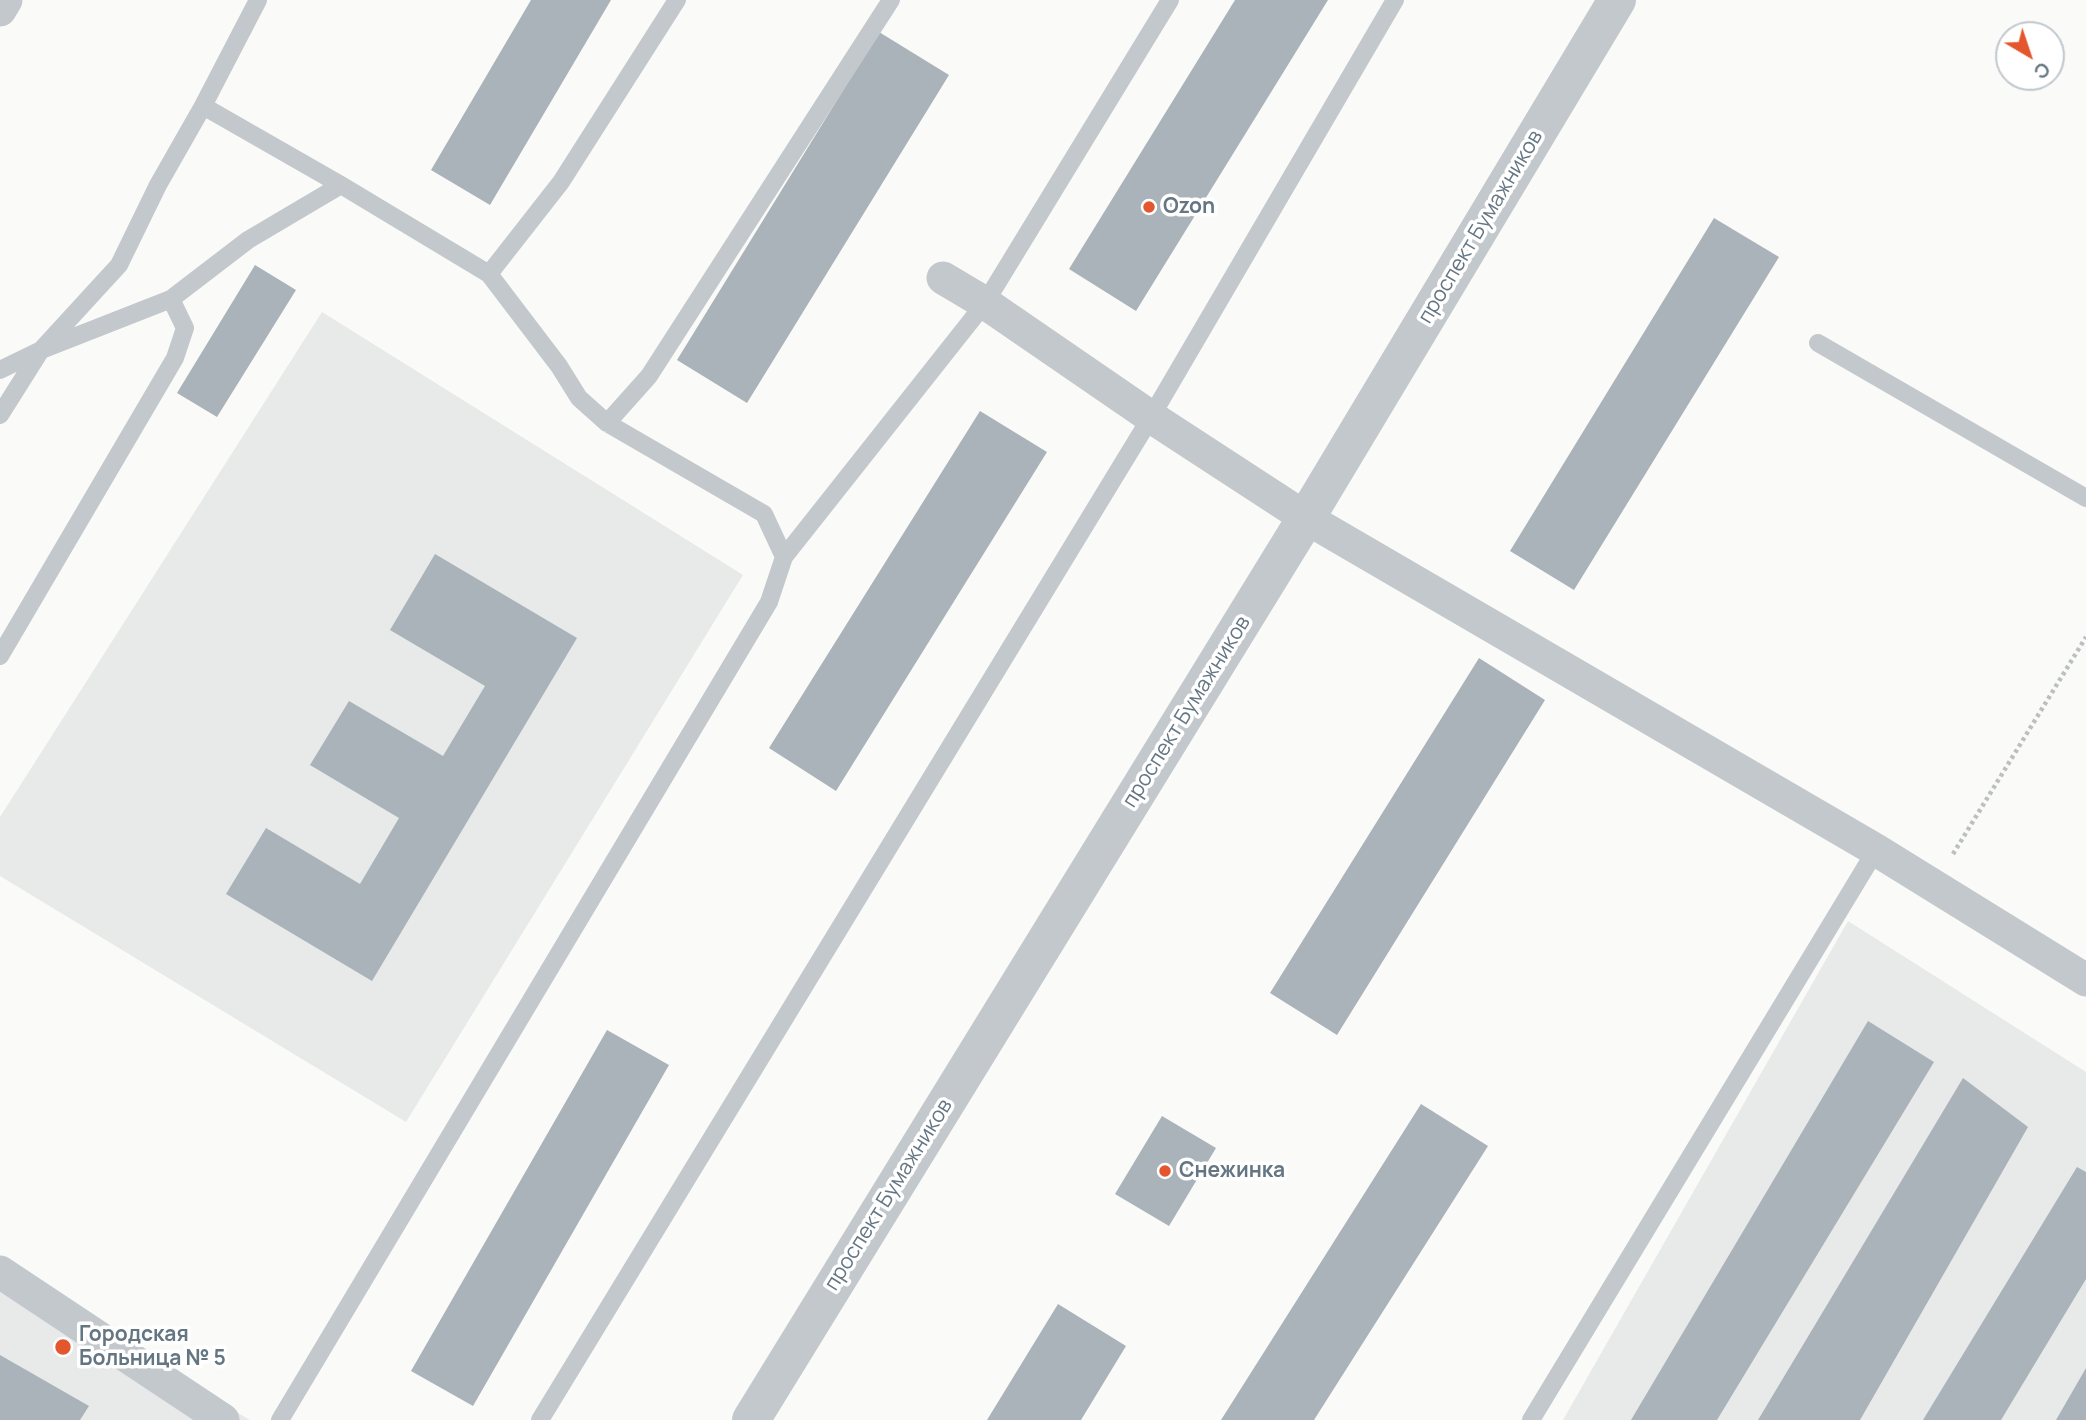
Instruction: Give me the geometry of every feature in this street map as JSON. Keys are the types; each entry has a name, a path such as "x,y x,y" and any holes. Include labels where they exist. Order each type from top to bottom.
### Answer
{"street":[{"path":"0,10 6,0"},
{"name":"проспект Бумажников","path":"751,1420 1306,518 1617,0"},
{"path":"943,278 985,303 1151,417 1306,518 1876,850 2086,980"},
{"path":"0,1272 223,1420"}],"lane":[{"path":"0,415 41,350 119,265 158,186 258,0"},
{"path":"489,274 561,182 677,0"},
{"path":"607,423 649,376 891,0"},
{"path":"280,1420 769,602 784,556 985,303 1170,0"},
{"path":"540,1420 1151,417 1395,0"},
{"path":"203,106 489,274 559,366 579,398 607,423 764,514 784,556"},
{"path":"0,370 41,350 171,299 248,240 341,185"},
{"path":"0,656 175,358 185,328 171,299"},
{"path":"1818,343 2086,498"},
{"path":"1531,1420 1876,850"}],"path":[{"path":"1933,886 2086,637"}],"shaded area":[{"path":"322,312 743,575 406,1122 0,876 0,817"},
{"path":"1848,921 2086,1072 2086,1420 1563,1420"},
{"name":"Городская Больница № 5","path":"0,1274 250,1420 0,1420"}],"building":[{"path":"531,0 611,0 490,205 431,170"},
{"path":"1235,0 1328,0 1136,311 1069,269"},
{"path":"879,32 949,75 747,403 677,360"},
{"path":"1714,218 1779,257 1574,590 1510,551"},
{"path":"255,265 296,290 217,417 177,393"},
{"path":"980,411 1047,452 836,791 769,748"},
{"path":"435,554 577,638 372,981 226,894 266,828 360,884 399,818 310,765 349,701 443,756 485,686 390,630"},
{"path":"1479,658 1545,700 1337,1035 1270,993"},
{"path":"1868,1021 1934,1062 1717,1420 1631,1420"},
{"path":"607,1030 669,1065 473,1406 411,1371"},
{"path":"1963,1078 2028,1127 1860,1420 1758,1420"},
{"path":"1421,1104 1488,1146 1314,1420 1221,1420"},
{"name":"Снежинка","path":"1162,1116 1216,1148 1169,1226 1115,1194"},
{"path":"2077,1167 2086,1172 2086,1279 2001,1420 1923,1420"},
{"path":"1058,1304 1126,1346 1081,1420 987,1420"},
{"path":"0,1355 89,1406 80,1420 0,1420"},
{"path":"2086,1368 2086,1420 2056,1420"}],"place":[{"name":"Ozon","path":"1149,207"},
{"name":"Снежинка","path":"1165,1171"},
{"name":"Городская Больница № 5","path":"63,1347"}]}
